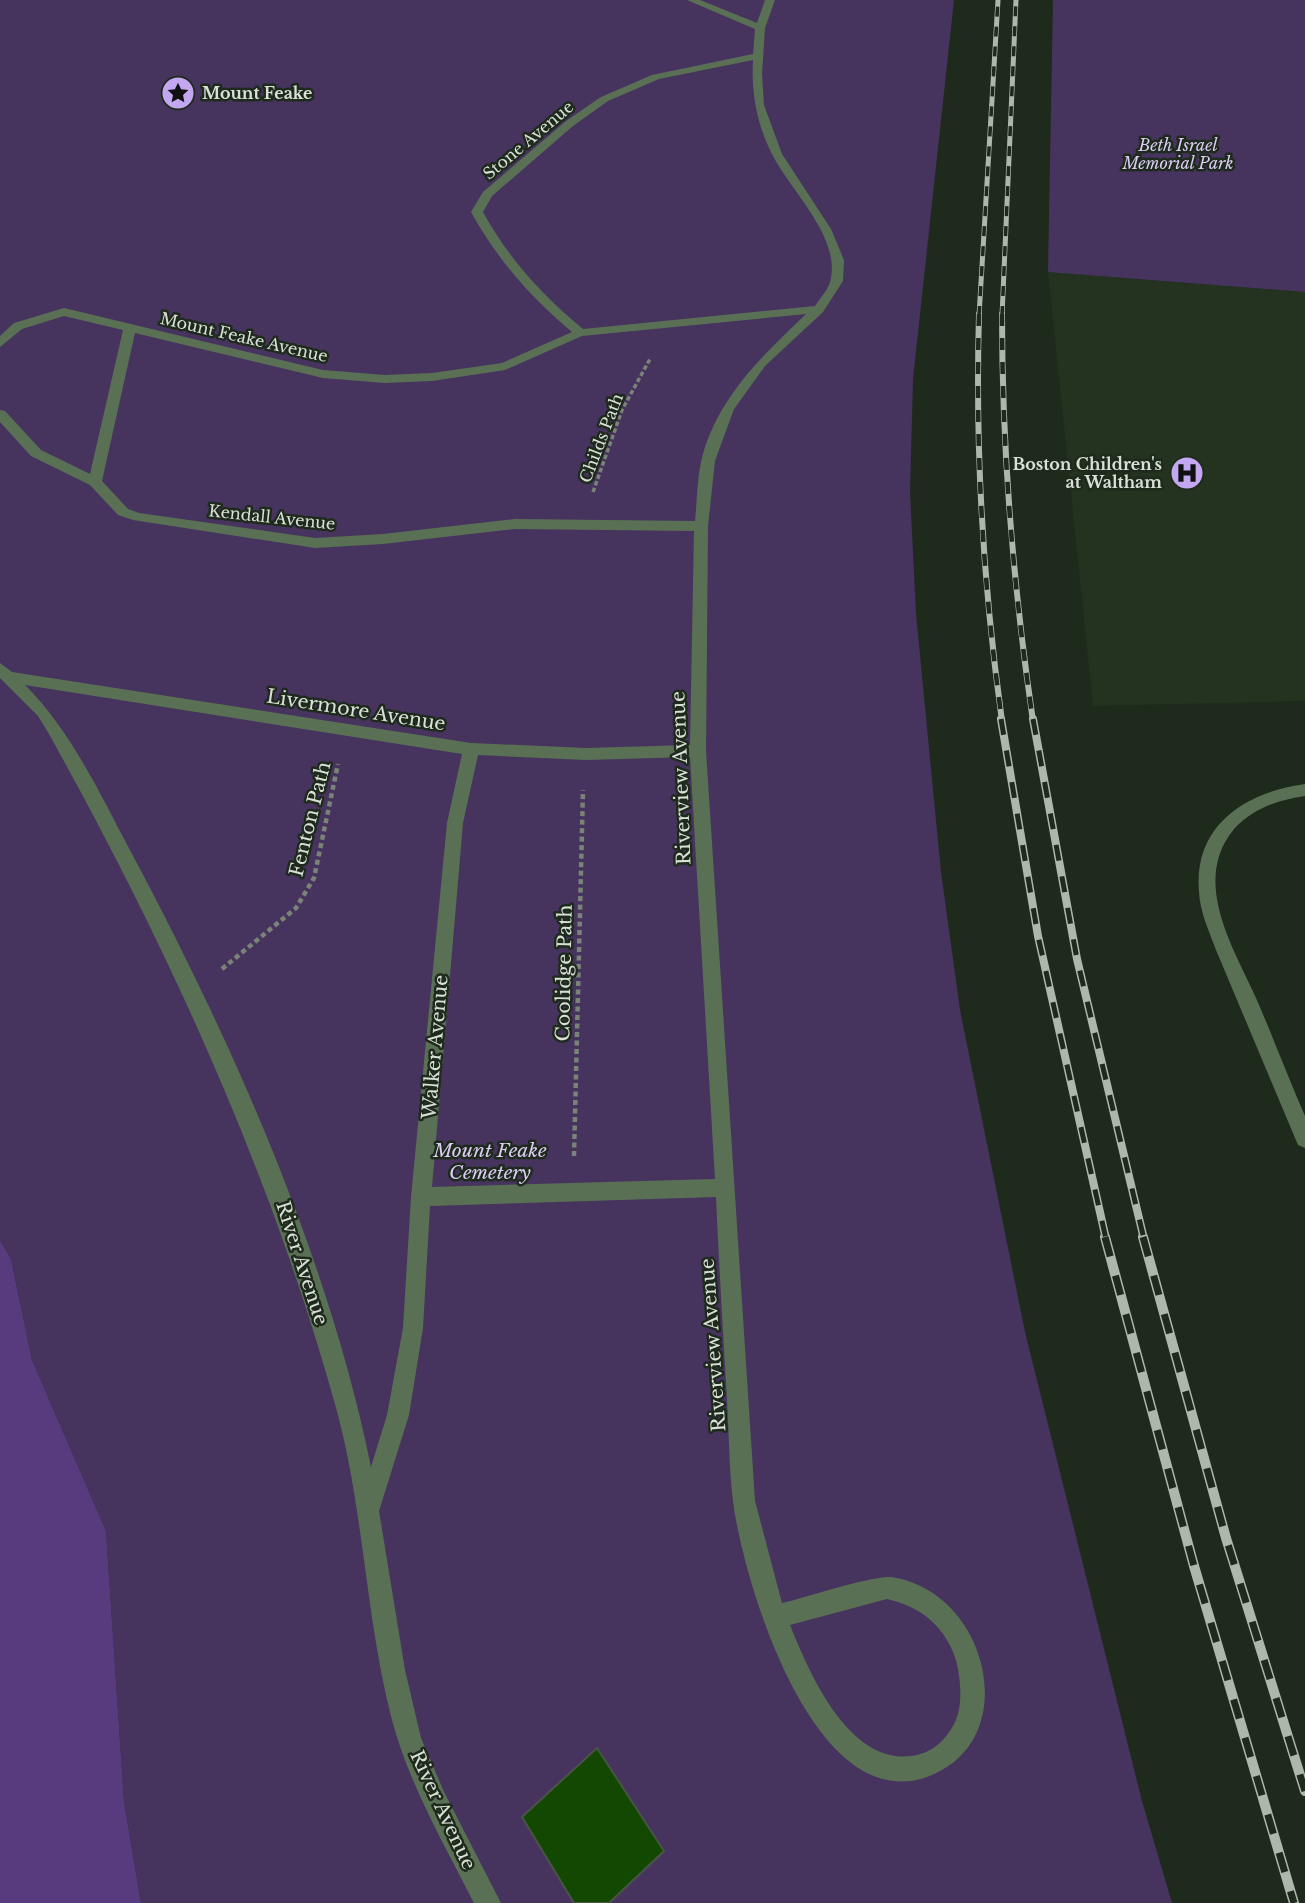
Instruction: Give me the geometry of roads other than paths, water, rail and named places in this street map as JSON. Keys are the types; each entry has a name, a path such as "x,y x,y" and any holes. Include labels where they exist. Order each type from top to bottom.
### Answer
{"lane":[{"path":"692,0 760,28"},
{"name":"Riverview Avenue","path":"771,0 760,28 757,74 759,105 777,154 825,229 838,260 836,281 819,309 761,363 728,409 708,461 701,526 698,751 744,1501 755,1555 774,1617"},
{"name":"Stone Avenue","path":"580,333 534,293 489,237 477,212 487,194 595,104 625,88 652,78 760,56"},
{"name":"Mount Feake Avenue","path":"0,343 18,326 64,312 323,374 385,379 432,377 505,366 580,333 819,309"},
{"path":"0,414 36,453 95,482 130,328"},
{"name":"Kendall Avenue","path":"95,482 123,512 138,517 315,543 383,539 493,526 588,523 701,526"},
{"name":"Livermore Avenue","path":"5,673 471,749 586,754 698,751"},
{"name":"River Avenue","path":"5,673 43,712 55,730 148,900 192,988 288,1216 344,1398 369,1510 389,1646 409,1736 450,1832 488,1903"},
{"name":"Walker Avenue","path":"369,1510 388,1451 406,1376 413,1328 421,1197 455,822 471,749"},
{"path":"1305,790 1275,795 1254,803 1236,815 1221,831 1211,854 1206,876 1213,917 1305,1139"},
{"path":"421,1197 724,1188"},
{"path":"887,1588 904,1591 933,1605 957,1632 970,1667 972,1704 959,1737 949,1751 920,1768 886,1768 869,1763 853,1753 828,1724 799,1672 774,1617 887,1588"}],"railway":[{"path":"979,316 998,0"},
{"path":"1002,315 1016,0"},
{"path":"979,314 978,416 982,518 1002,721"},
{"path":"1002,315 1010,518 1033,721"},
{"path":"1001,719 1038,936 1106,1239"},
{"path":"1033,719 1077,959 1144,1239"},
{"path":"1105,1237 1194,1566 1294,1903"},
{"path":"1143,1237 1226,1538 1305,1791"}],"place":[{"name":"Mount Feake","path":"178,93"},
{"name":"Boston Children's at Waltham","path":"1187,473"}],"park label":[{"name":"Beth Israel Memorial Park","path":"1178,154"},
{"name":"Mount Feake Cemetery","path":"490,1161"}]}
